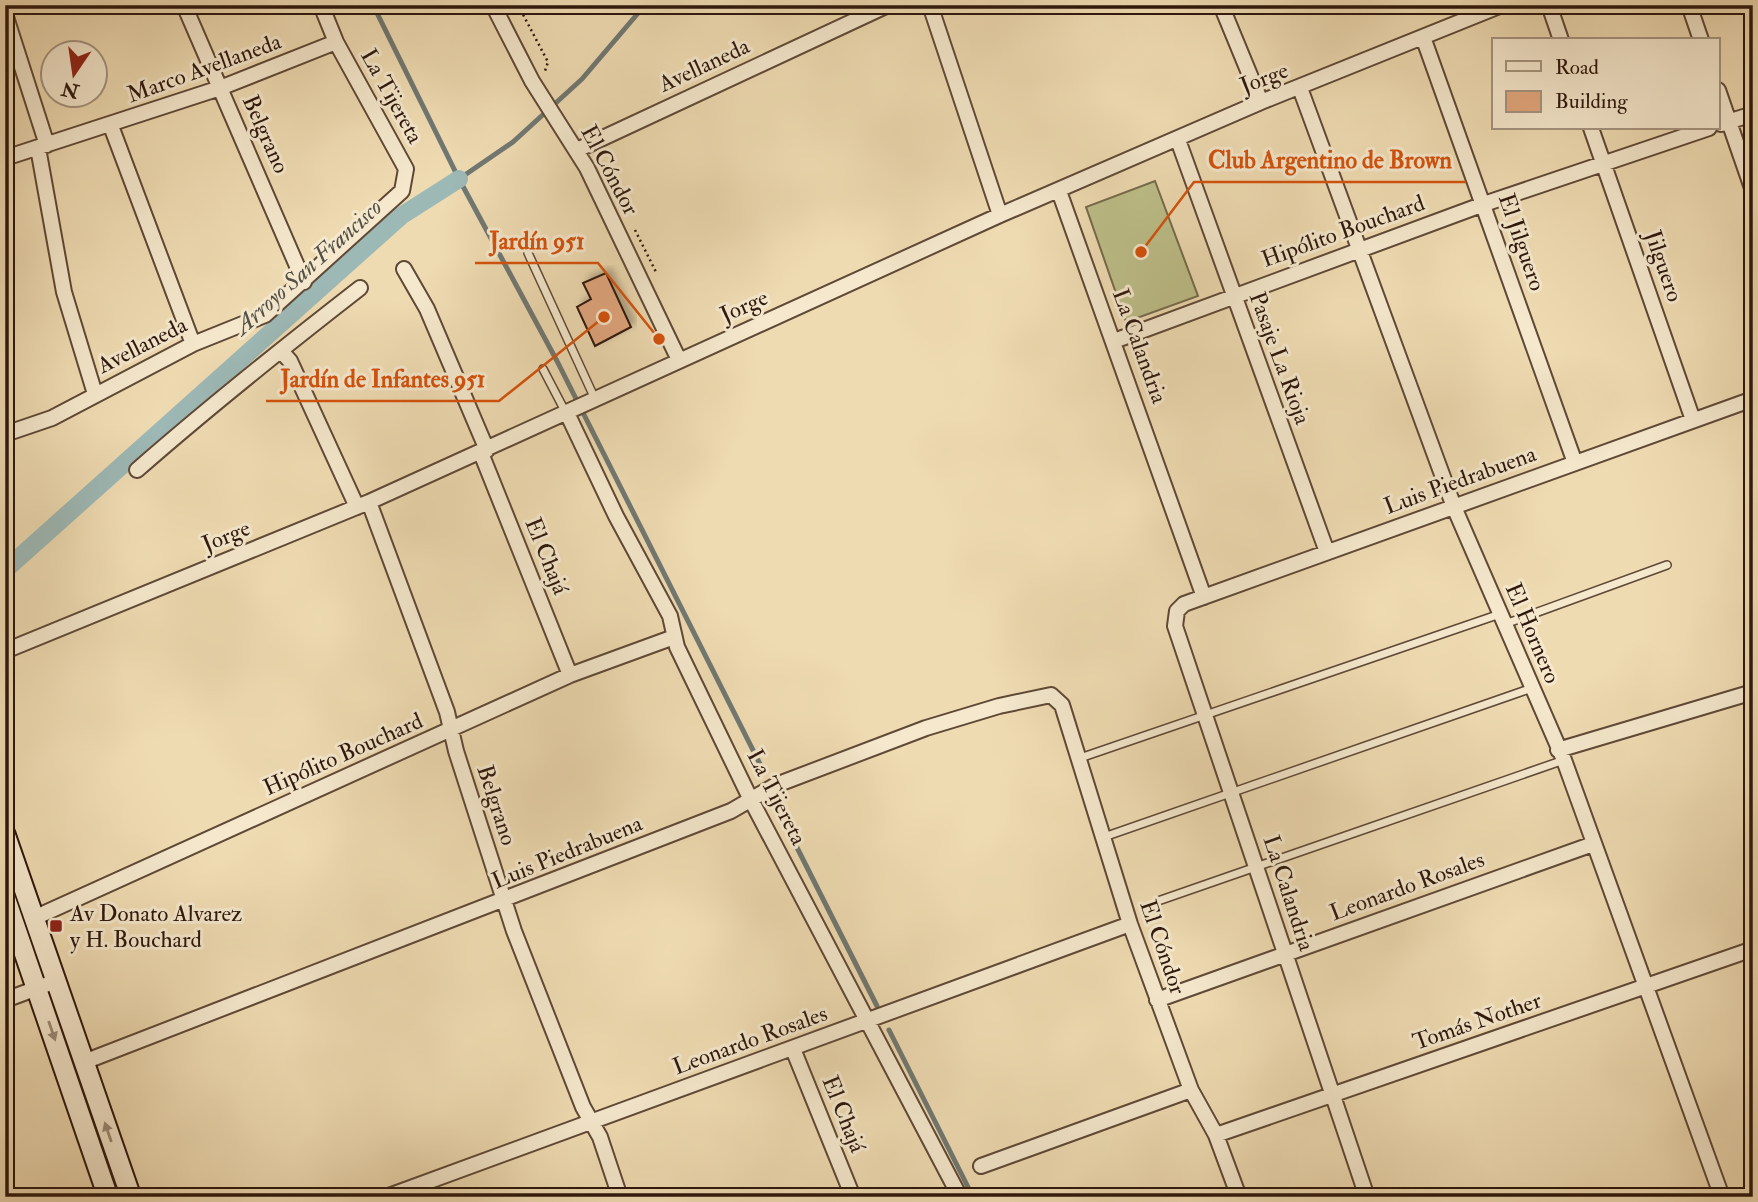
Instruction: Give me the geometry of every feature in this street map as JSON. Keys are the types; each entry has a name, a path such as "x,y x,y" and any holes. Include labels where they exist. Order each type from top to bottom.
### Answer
{"main road":[{"path":"5,834 34,918 46,985 108,1197"},
{"path":"5,897 85,1062 131,1197"}],"street":[{"name":"Belgrano","path":"184,5 304,282"},
{"name":"La Tijereta","path":"321,5 336,41 406,169"},
{"name":"El Cóndor","path":"493,5 577,150 679,360"},
{"name":"Avellaneda","path":"577,150 888,5"},
{"path":"930,5 1000,215"},
{"path":"1221,5 1261,102"},
{"name":"Jorge","path":"5,651 363,505 1000,215 1261,102 1502,5"},
{"path":"1549,5 1560,38"},
{"path":"1689,5 1700,38"},
{"path":"5,14 42,146 61,280 96,394"},
{"name":"El Jilguero","path":"1423,37 1575,463"},
{"name":"Marco Avellaneda","path":"5,158 111,126 220,88 336,41"},
{"name":"El Hornero","path":"1300,88 1454,507 1561,755 1648,987 1722,1197"},
{"path":"1720,103 1723,123 1753,191"},
{"path":"1723,123 1753,114"},
{"path":"111,126 193,344"},
{"name":"Jilguero","path":"1592,130 1693,420"},
{"name":"Hipólito Bouchard","path":"1114,341 1484,204 1703,130"},
{"name":"Pasaje La Rioja","path":"1178,140 1326,552"},
{"name":"Avellaneda","path":"5,434 52,418 193,344 265,315 402,191 406,169"},
{"name":"La Calandria","path":"1059,191 1204,597"},
{"name":"El Chajá","path":"404,270 427,309 570,675"},
{"path":"137,470 239,382 282,352 360,288"},
{"name":"Belgrano","path":"282,352 290,360 363,505 447,712 504,901 620,1197"},
{"name":"Luis Piedrabuena","path":"1184,604 1753,399"},
{"name":"La Tijereta","path":"581,406 616,516 670,616 674,637 750,798 960,1197"},
{"name":"La Calandria","path":"1184,604 1177,611 1175,625 1367,1197"},
{"name":"Hipólito Bouchard","path":"34,918 570,675 674,637"},
{"path":"1561,755 1753,692"},
{"name":"Luis Piedrabuena","path":"85,1062 732,811 776,785 926,728 1041,695 1058,699 1062,705"},
{"name":"El Cóndor","path":"1062,705 1130,924 1157,1000 1191,1090 1216,1135 1239,1197"},
{"name":"Leonardo Rosales","path":"1157,1000 1594,844"},
{"name":"Leonardo Rosales","path":"386,1197 1130,924"},
{"name":"Tomás Nother","path":"1216,1135 1753,950"},
{"path":"5,1000 46,985"},
{"name":"El Chajá","path":"793,1049 853,1197"},
{"path":"981,1166 1191,1090"}],"lane":[{"path":"528,253 581,406"},
{"path":"542,369 581,406"},
{"path":"1080,758 1667,565"},
{"path":"1104,837 1532,688"},
{"path":"1158,901 1561,755"}],"path":[{"path":"518,5 548,62 538,79"}],"green space":[{"path":"1155,181 1198,296 1126,322 1086,207"}],"building":[{"path":"606,273 631,327 595,346 577,307 591,299 583,283"}],"waterway":[{"path":"373,5 459,179 557,361 762,768"},
{"name":"Arroyo San Francisco","path":"459,179 513,142 582,79 645,5"},
{"name":"Arroyo San Francisco","path":"5,570 401,216 459,179"},
{"path":"775,804 877,1006"},
{"path":"889,1030 973,1197"}],"place":[{"name":"Club Argentino de Brown","path":"1141,252"},
{"name":"Jardín de Infantes 951","path":"604,317"},
{"name":"Jardín 951","path":"659,339"},
{"name":"Av Donato Alvarez y H. Bouchard","path":"56,926"}]}
